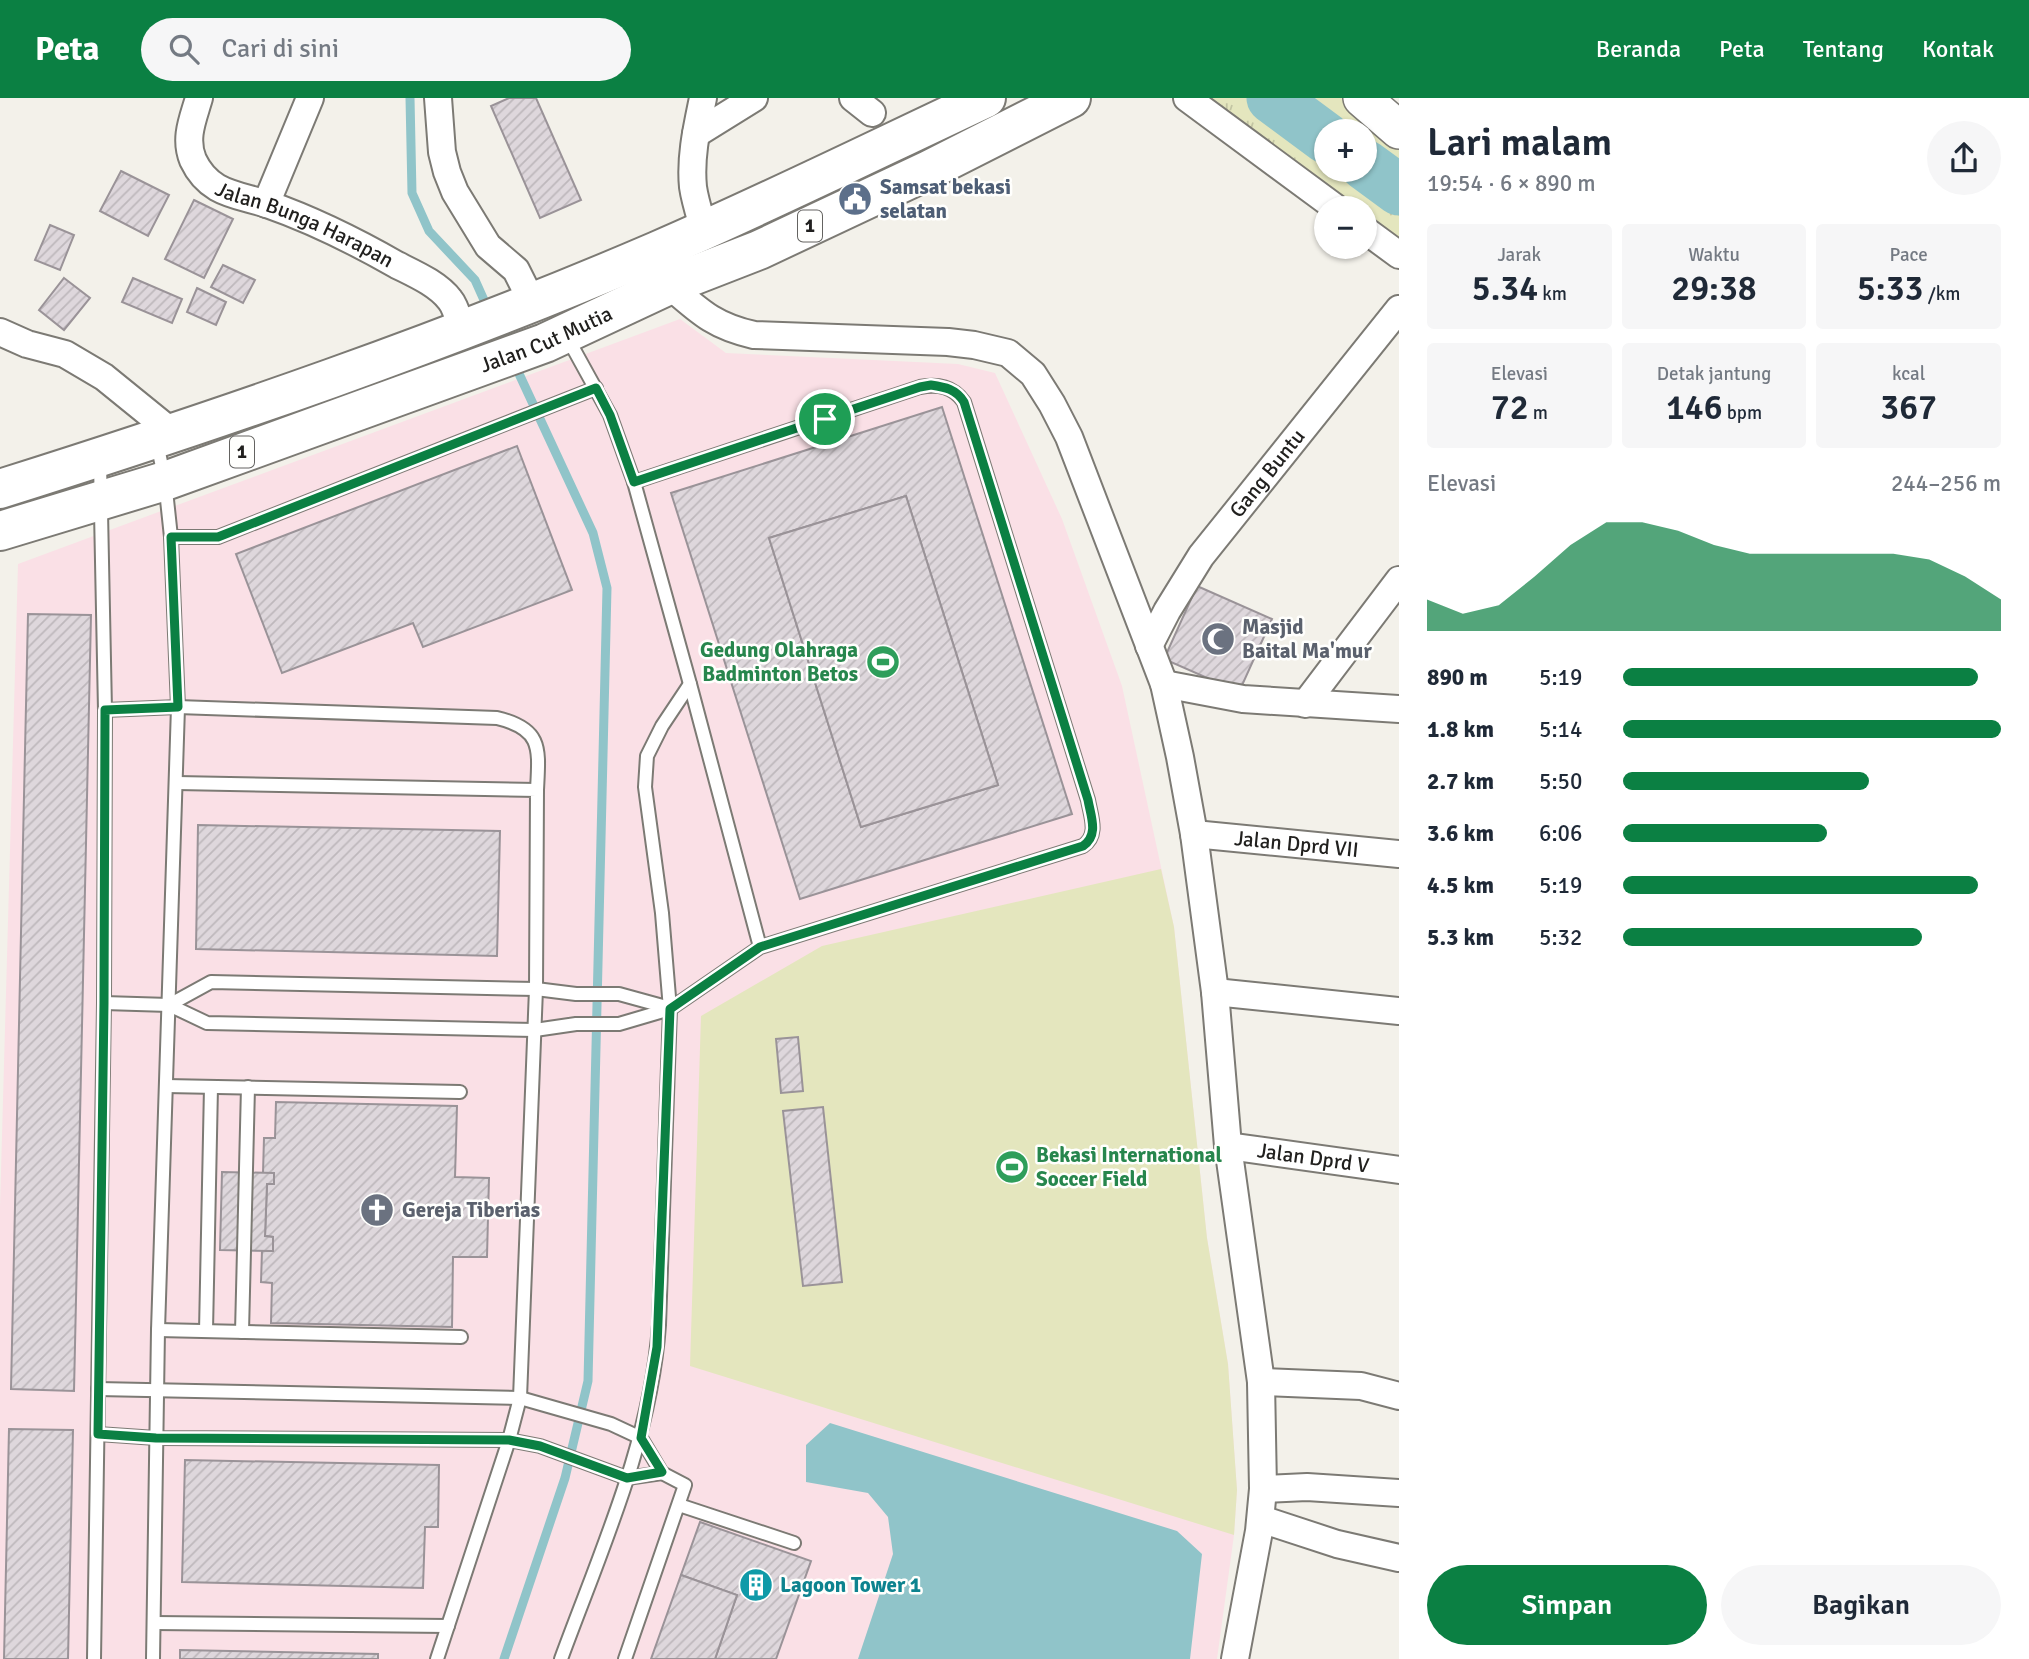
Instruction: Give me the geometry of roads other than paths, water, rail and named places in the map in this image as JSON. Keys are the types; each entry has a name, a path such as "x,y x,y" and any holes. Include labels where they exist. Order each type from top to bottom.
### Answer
{"highway":[{"name":"Jalan Cut Mutia","path":"0,489 100,458 462,330 704,230 986,98"},
{"name":"Jalan Cut Mutia","path":"0,531 165,481 483,367 555,338 669,285 759,250 929,170 1071,98"}],"street":[{"name":"Jalan Bunga Harapan","path":"199,98 188,135 193,159 198,169 223,192 266,204 336,231 424,279 451,301 462,330"},
{"path":"266,204 310,98"},
{"path":"438,98 442,152 455,192 488,246 516,270 525,305"},
{"path":"703,98 696,134 694,188 704,230"},
{"path":"696,134 754,98"},
{"path":"1187,98 1320,196"},
{"path":"1362,98 1399,130"},
{"path":"1377,239 1399,255"},
{"path":"669,285 706,317 734,331 754,335 974,345 1008,353 1022,363 1039,384 1069,437 1164,684 1195,834 1215,992 1228,1146 1261,1382 1264,1489 1236,1659"},
{"name":"Gang Buntu","path":"1149,646 1201,556 1399,309"},
{"path":"0,332 27,344 65,354 104,377 164,435"},
{"path":"1305,704 1399,580"},
{"path":"1164,684 1212,695 1399,709"},
{"name":"Jalan Dprd VII","path":"1195,834 1399,854"},
{"path":"1215,992 1399,1011"},
{"name":"Jalan Dprd V","path":"1228,1146 1399,1170"},
{"path":"1261,1382 1361,1387 1399,1396"},
{"path":"1264,1489 1307,1487 1399,1493"},
{"path":"1261,1519 1337,1544 1399,1558"}],"lane":[{"path":"555,338 596,388 610,415 634,482 760,947"},
{"path":"104,1003 169,1005 207,1023 535,1030 576,1024 619,1024 670,1009 760,947 1089,842 1093,831 1088,800 964,402 958,393 941,386 920,387 634,482"},
{"path":"171,537 218,537 596,388"},
{"path":"153,1659 158,1330 178,707 164,435"},
{"path":"94,1659 104,1003 105,710 100,458"},
{"path":"561,1659 641,1438 657,1347 670,1009 662,913 645,787 648,756 662,726 690,684"},
{"path":"105,710 178,707 497,718 520,726 531,734 537,744 535,1030 520,1398 509,1440 437,1659"},
{"path":"177,783 537,790"},
{"path":"169,1005 211,982 536,989 576,994 619,994 670,1009"},
{"path":"166,1086 460,1092"},
{"path":"206,1331 211,1087"},
{"path":"242,1332 248,1087"},
{"path":"158,1330 460,1337"},
{"path":"98,1389 520,1398 611,1424 641,1438 662,1472 685,1485 625,1659"},
{"path":"98,1434 156,1438 509,1440 540,1446 627,1478 662,1472"},
{"path":"679,1505 794,1543"},
{"path":"154,1623 448,1626"}],"water":[{"path":"830,1423 1177,1531 1202,1554 1190,1659 858,1659 893,1554 888,1517 868,1493 806,1482 806,1445"}],"waterway":[{"path":"410,98 412,193 429,231 475,280 488,309"},
{"path":"1272,98 1314,129"},
{"path":"1377,174 1399,190"},
{"path":"504,1659 565,1478 588,1381 607,588 593,533 514,363"}],"place":[{"name":"Samsat bekasi selatan","path":"855,199"},
{"name":"Masjid Baital Ma'mur","path":"1218,639"},
{"name":"Gedung Olahraga Badminton Betos","path":"883,662"},
{"name":"Bekasi International Soccer Field","path":"1012,1167"},
{"name":"Gereja Tiberias","path":"377,1210"},
{"name":"Lagoon Tower 1","path":"756,1585"}]}
